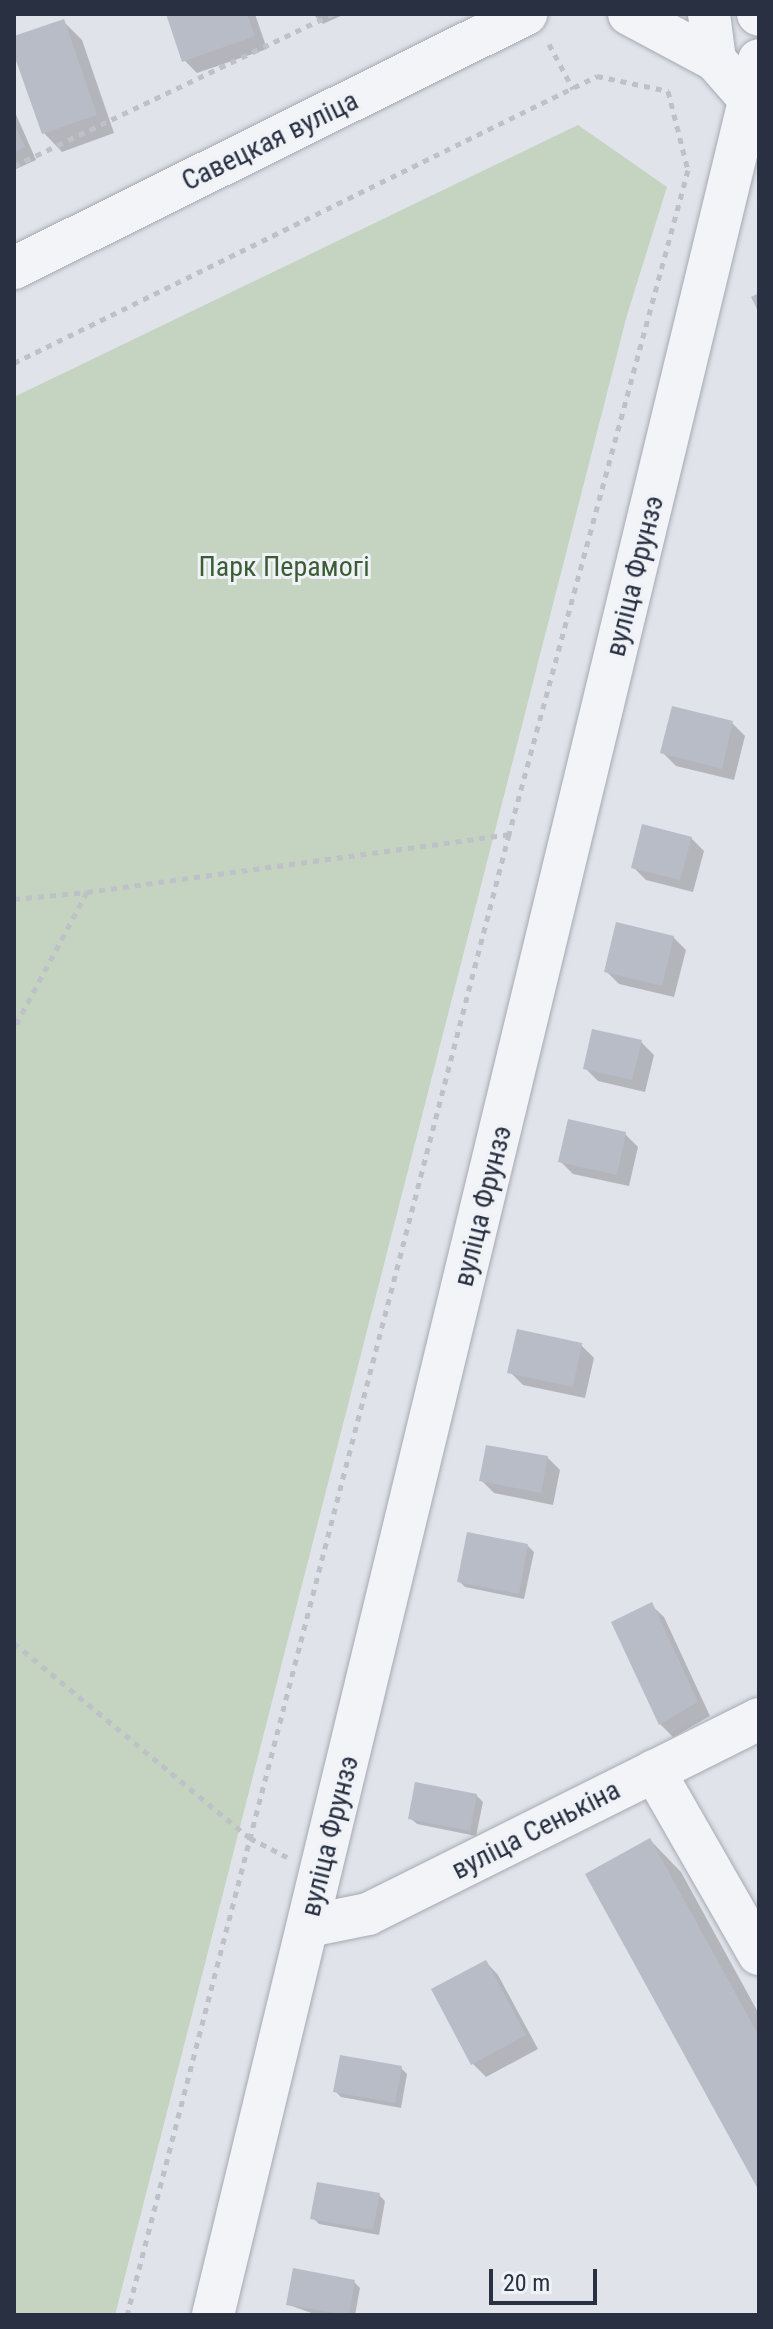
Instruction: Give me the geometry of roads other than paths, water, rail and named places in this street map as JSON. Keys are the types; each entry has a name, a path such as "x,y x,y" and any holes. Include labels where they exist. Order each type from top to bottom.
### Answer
{"street":[{"name":"вуліца Фрунзэ","path":"213,2315 757,91 715,60 629,14"},
{"path":"709,14 715,60"},
{"name":"Савецкая вуліца","path":"14,268 536,26"},
{"name":"вуліца Сенькіна","path":"309,1926 368,1914 759,1719"},
{"path":"654,1771 759,1954"}],"park label":[{"name":"Парк Перамогі","path":"284,567"}]}
